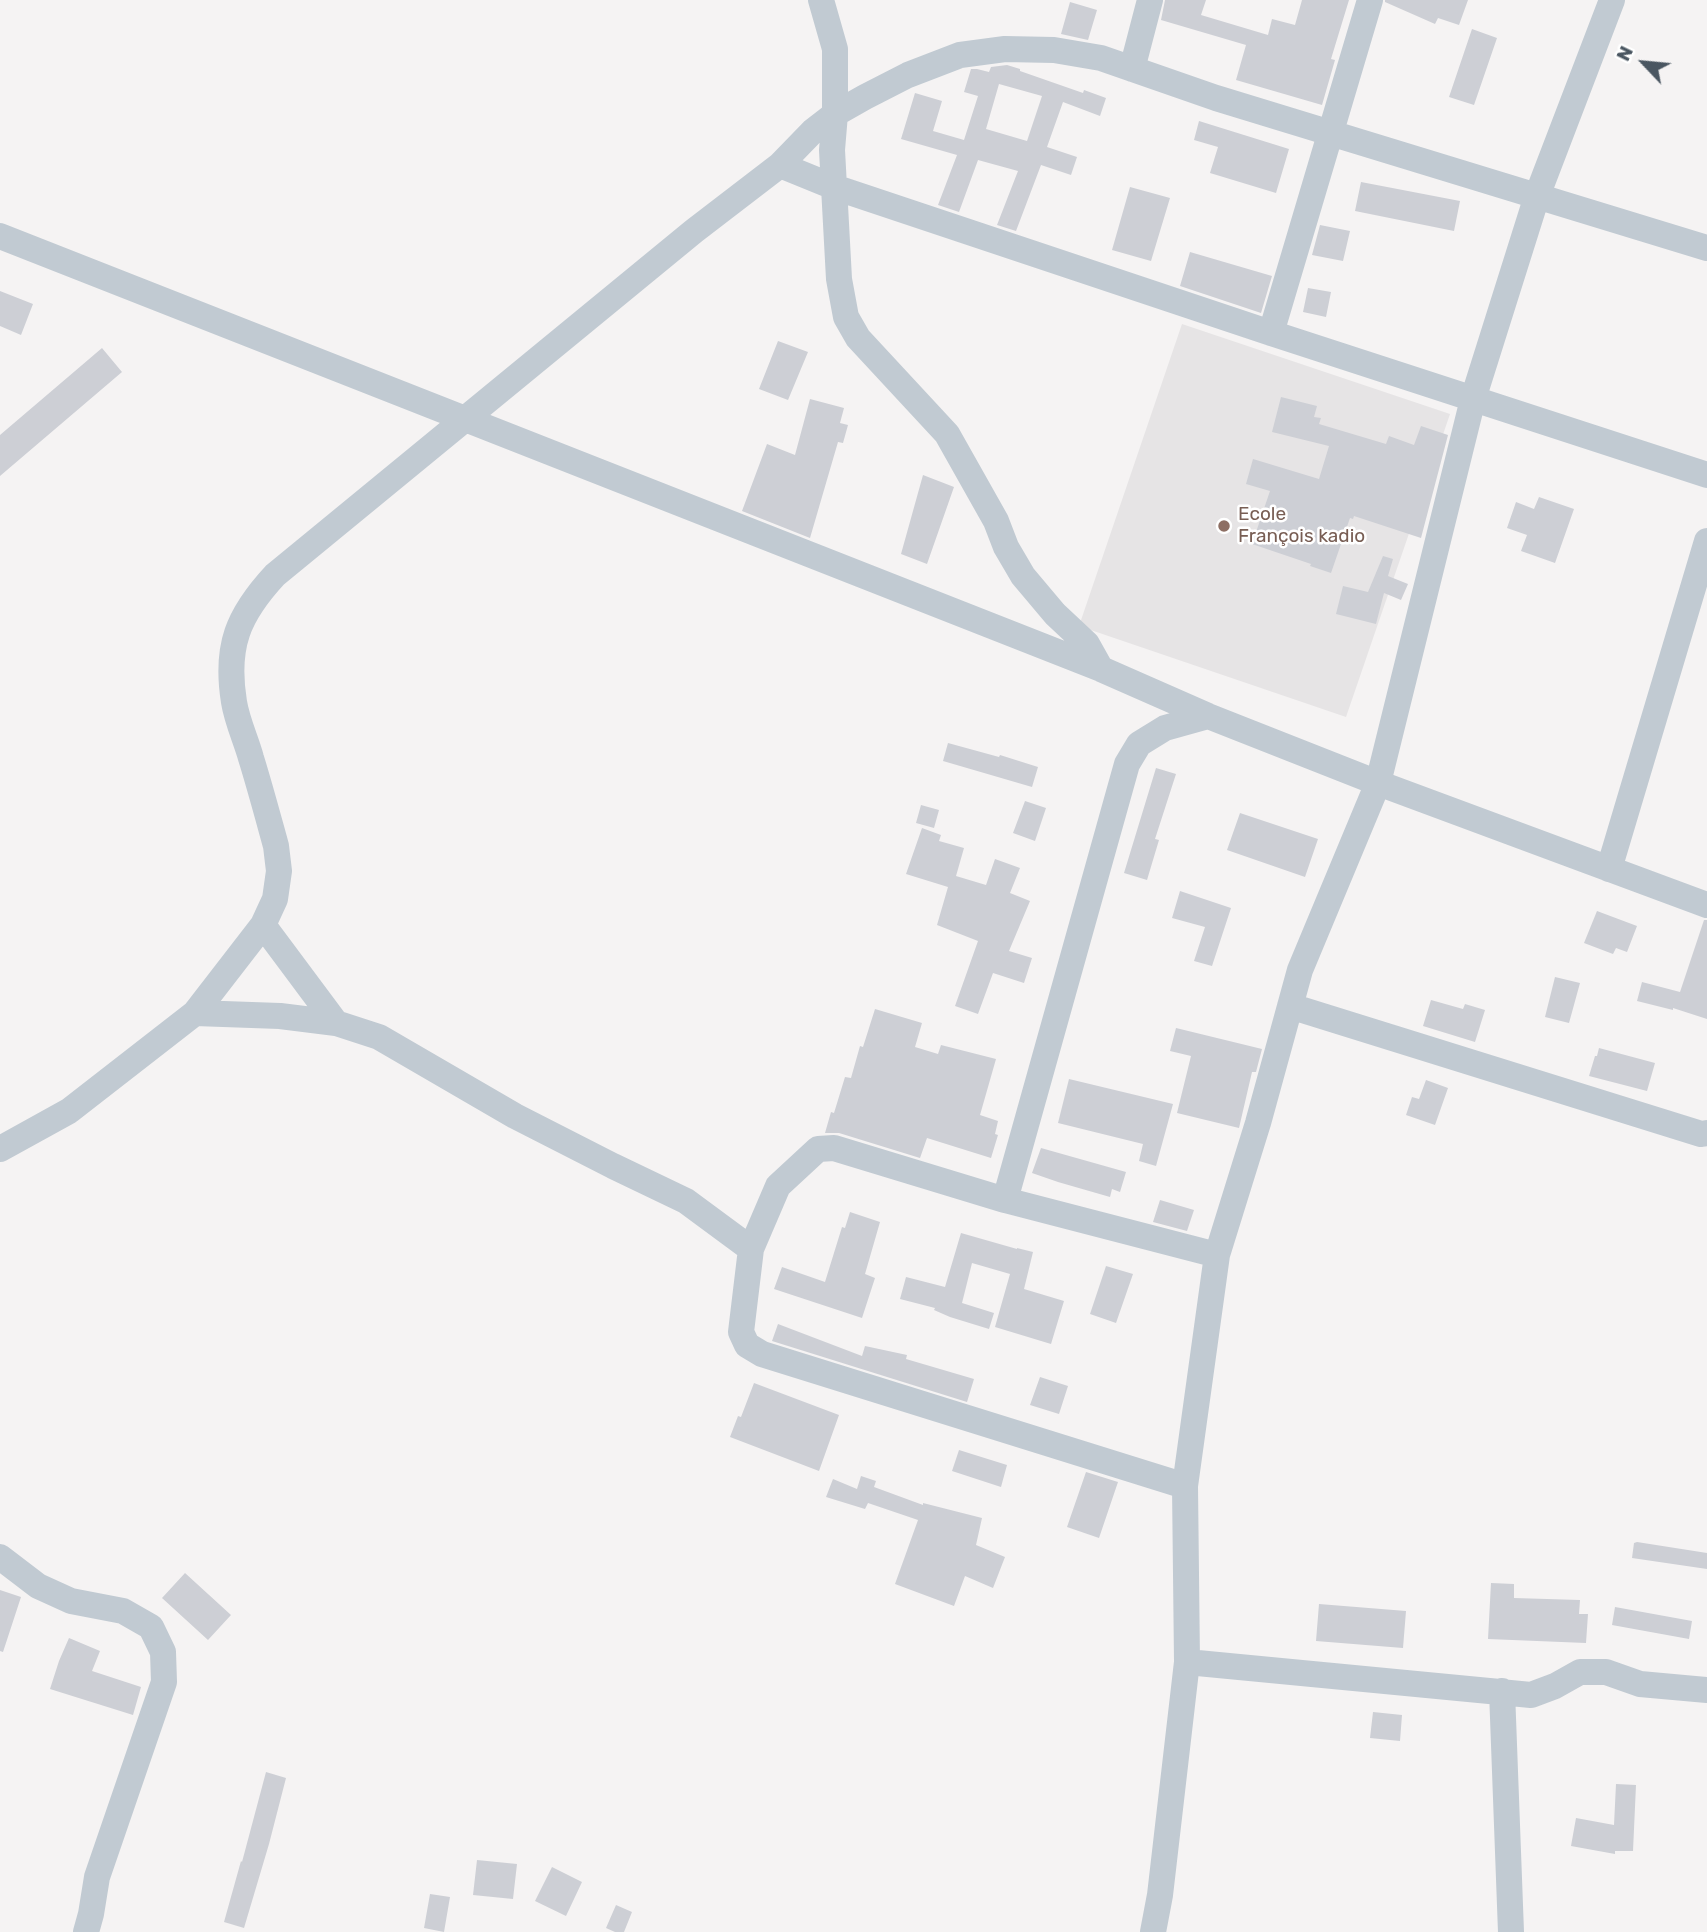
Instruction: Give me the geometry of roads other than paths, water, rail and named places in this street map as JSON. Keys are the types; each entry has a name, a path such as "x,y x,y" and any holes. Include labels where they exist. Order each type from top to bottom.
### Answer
{"street":[{"path":"821,0 835,49 832,150 839,279 846,317 858,338 947,433 1023,576 1055,614 1087,644 1101,669"},
{"path":"1132,69 1150,0"},
{"path":"1271,333 1370,0"},
{"path":"1153,1932 1160,1895 1187,1662 1185,1486 1217,1255 1258,1123 1300,970 1378,783 1474,399 1537,196 1612,0"},
{"path":"0,1149 69,1111 195,1013 263,925 275,899 279,871 276,846 234,704 232,654 239,625 255,597 275,575 464,419 779,165 813,131 835,114 908,75 960,55 1005,49 1054,50 1101,58 1216,98 1707,248"},
{"path":"779,165 834,187 1271,333 1707,475"},
{"path":"0,236 1101,669 1208,716 1378,783 1707,905"},
{"path":"1609,869 1707,541"},
{"path":"1005,1199 1127,764 1139,744 1165,728 1208,716"},
{"path":"263,925 335,1023"},
{"path":"1290,1006 1701,1134 1707,1133"},
{"path":"195,1013 280,1016 335,1023 379,1037 514,1116 686,1201 751,1249"},
{"path":"1185,1486 762,1354 747,1345 741,1332 751,1249 778,1186 818,1149 834,1148 1005,1199 1217,1255"},
{"path":"0,1557 38,1586 71,1601 123,1611 151,1627 163,1652 164,1682 97,1877 86,1932"},
{"path":"1187,1662 1531,1695 1580,1672 1606,1672 1640,1684 1707,1690"},
{"path":"1502,1692 1511,1932"}],"place":[{"name":"Ecole François kadio","path":"1224,526"}]}
